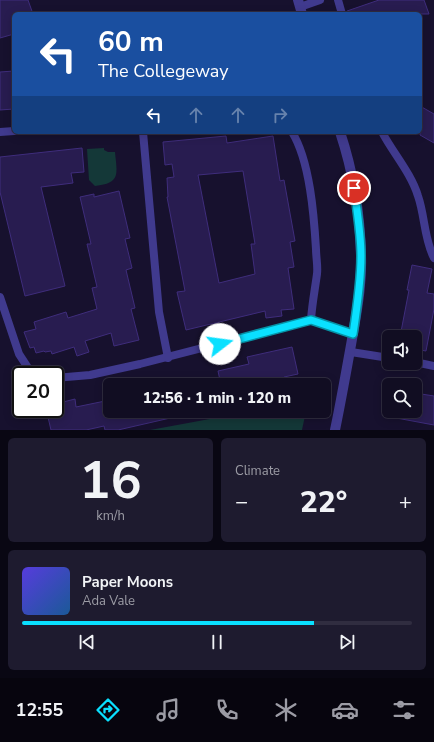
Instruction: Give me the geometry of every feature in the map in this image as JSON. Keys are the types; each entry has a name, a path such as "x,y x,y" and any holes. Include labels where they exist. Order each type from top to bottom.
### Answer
{"street":[{"path":"334,430 353,334 359,295 361,256 354,188 340,134"}],"lane":[{"path":"300,7 320,0"},
{"path":"338,0 341,12"},
{"path":"0,132 12,131"},
{"path":"143,134 159,312 168,358"},
{"path":"293,134 306,170 314,219 317,272 312,300 311,320"},
{"path":"383,134 390,148 411,180 418,196 430,249 434,258"},
{"path":"0,297 19,354 27,366"},
{"path":"64,377 90,375 168,358 311,320 353,334"},
{"path":"350,352 382,357"},
{"path":"422,363 434,366"}],"green space":[{"path":"104,148 104,150 108,152 115,152 116,176 109,183 95,186 89,180 87,149"},
{"path":"215,418 305,418 302,430 150,430"}],"building":[{"path":"0,0 28,0 32,12 12,12 12,35 0,38"},
{"path":"379,0 424,0 429,14 422,14 422,12 347,11"},
{"path":"12,71 12,109 0,110 0,72"},
{"path":"422,107 434,114 434,143 420,135 422,134"},
{"path":"226,136 227,143 273,136 280,181 284,180 295,241 290,242 294,267 288,268 294,309 281,310 282,316 266,318 265,311 186,330 177,292 185,291 167,197 167,178 174,177 172,164 165,165 163,142","holes":["243,171 255,244 251,244 255,274 219,283 198,175"]},
{"path":"82,148 84,172 71,173 73,183 41,187 65,286 25,296 0,192 0,157"},
{"path":"119,191 130,238 125,239 132,268 126,270 135,308 131,309 139,340 114,346 111,333 85,341 89,352 77,356 74,347 52,354 51,351 36,353 34,347 30,348 24,332 36,329 34,322 66,312 68,318 97,309 92,288 97,287 87,244 91,244 80,197 94,194 94,197"},
{"path":"412,265 432,269 427,293 434,294 434,309 426,351 422,350 422,330 401,330 409,290 407,290"},
{"path":"292,347 298,374 284,378 220,378 218,371 249,364 247,357"},
{"path":"422,394 434,396 434,425 396,418 422,418"},
{"path":"75,399 76,407 103,401 103,418 170,418 118,430 105,430 104,426 86,430 51,430 48,418 64,418 64,402"}],"route":[{"path":"220,344 311,320 353,334 359,295 361,256 354,188"}]}
